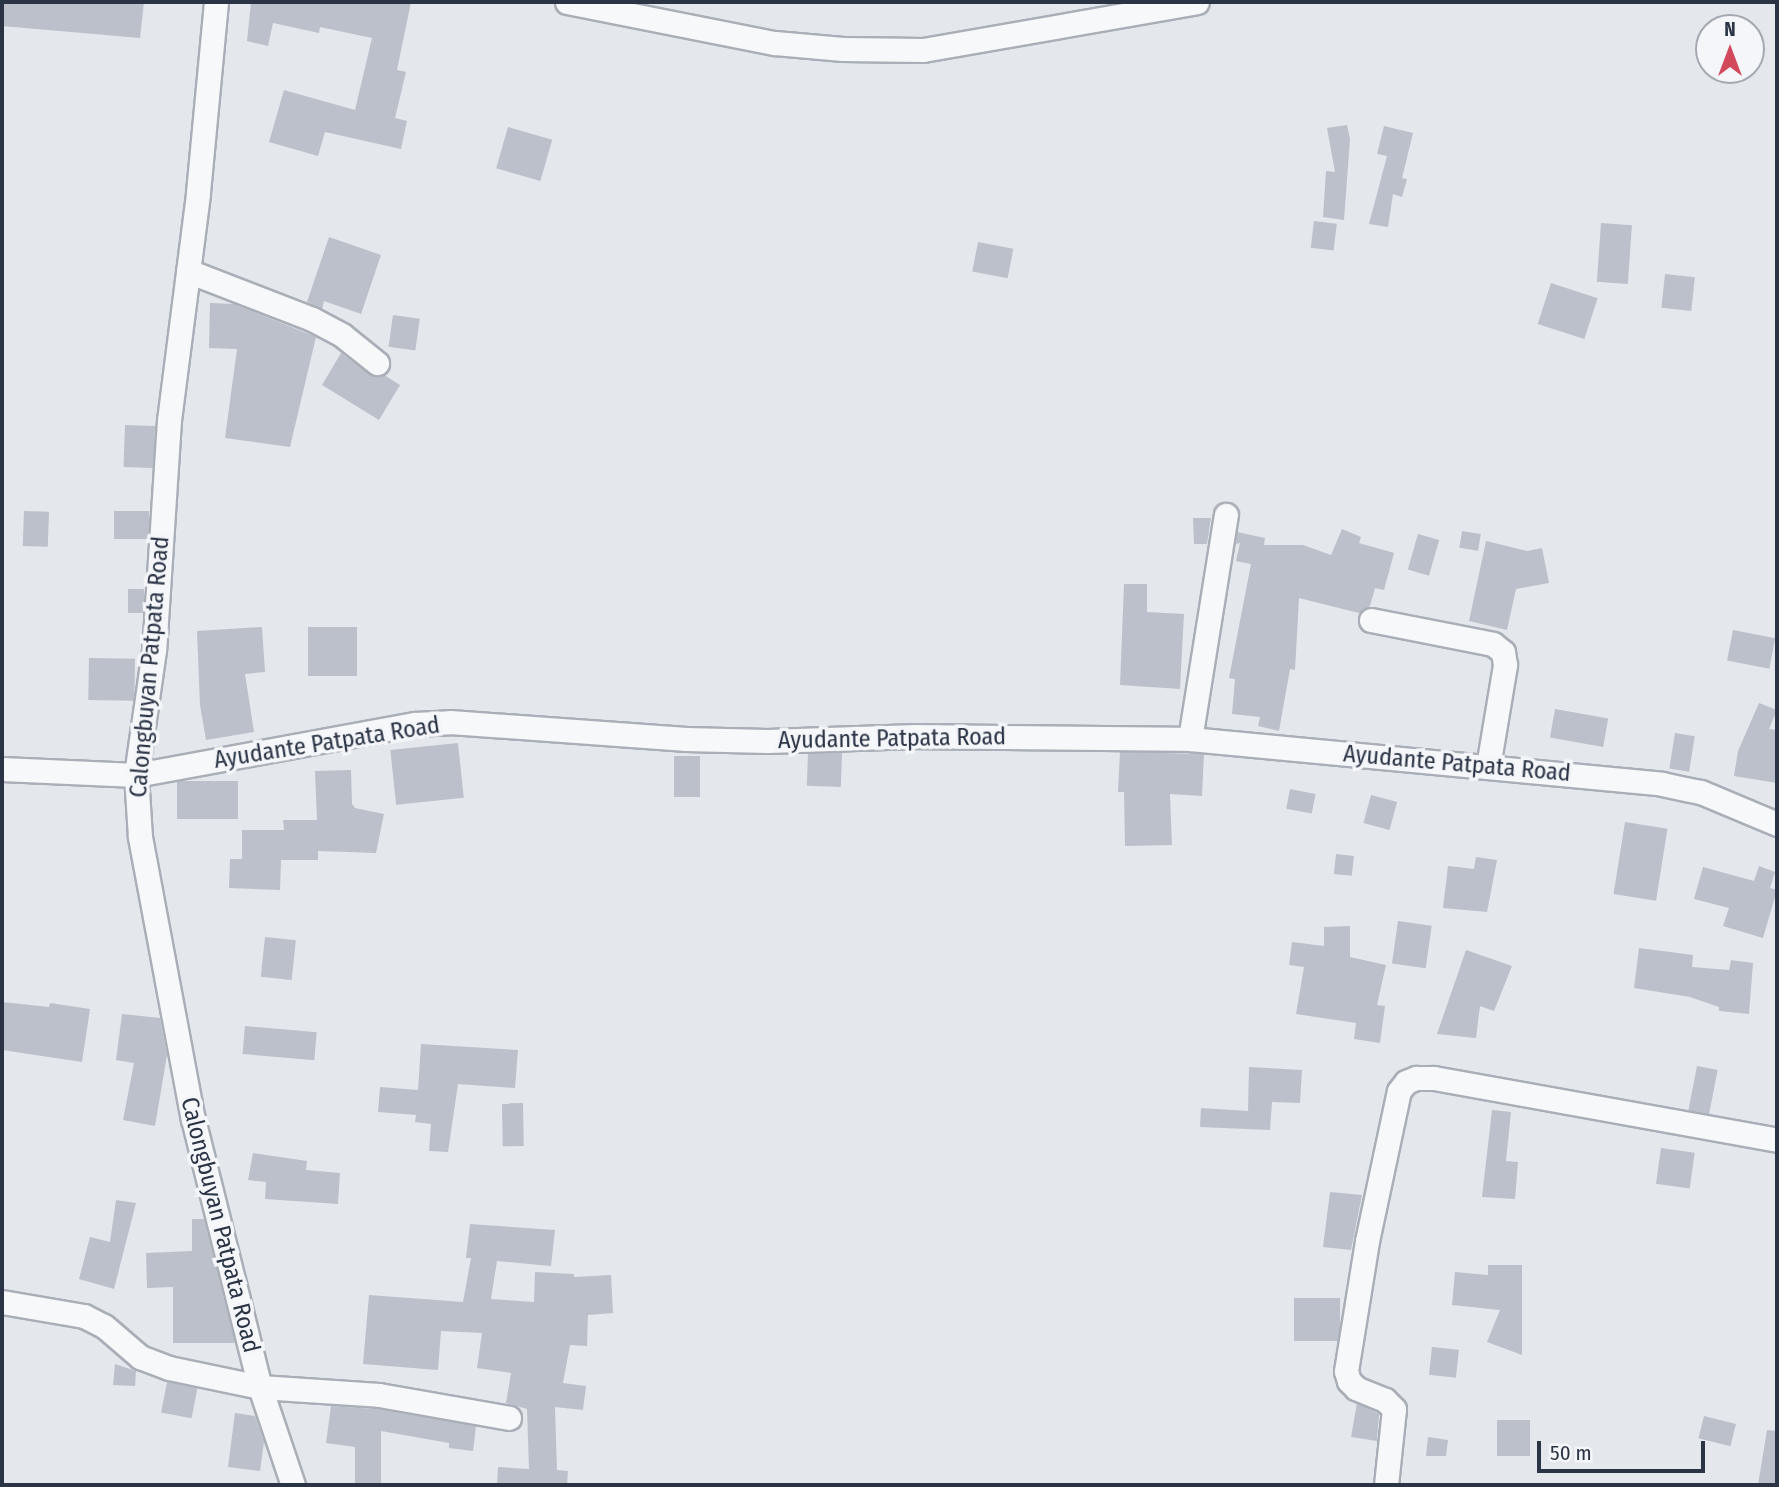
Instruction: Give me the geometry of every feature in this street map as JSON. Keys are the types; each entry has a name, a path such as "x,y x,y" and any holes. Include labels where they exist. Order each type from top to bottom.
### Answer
{"street":[{"name":"Calongbuyan Patpata Road","path":"216,2 188,271 169,420 154,650 136,775 140,837 193,1119 260,1387 293,1485"},
{"path":"567,2 775,43 844,49 923,50 1197,2"},
{"path":"188,271 312,319 342,335 377,363"},
{"path":"1190,739 1226,515"},
{"path":"1371,620 1493,644 1503,652 1505,665 1488,767"},
{"name":"Ayudante Patpata Road","path":"2,769 136,775 415,724 450,722 740,741 917,736 1190,739 1662,784 1701,792 1777,824"},
{"path":"1386,1485 1394,1409 1385,1400 1356,1388 1349,1381 1346,1371 1373,1213 1399,1091 1406,1082 1416,1078 1434,1078 1777,1140"},
{"path":"2,1302 84,1316 104,1326 150,1362 260,1387 379,1395 509,1418"}],"building":[{"path":"2,2 144,2 140,38 2,26"},
{"path":"251,2 411,2 397,70 406,72 395,118 407,121 401,149 325,132 318,156 269,142 284,90 355,110 372,38 320,27 319,33 273,23 268,46 247,41"},
{"path":"1347,125 1350,139 1344,220 1323,217 1326,171 1335,172 1327,128"},
{"path":"1384,126 1413,133 1402,178 1407,179 1402,197 1393,194 1388,227 1369,224 1387,156 1377,154"},
{"path":"508,127 552,140 540,181 496,168"},
{"path":"1314,221 1337,224 1334,251 1311,248"},
{"path":"1601,223 1632,225 1628,284 1597,282"},
{"path":"329,237 381,255 361,314 324,301 322,309 307,302"},
{"path":"978,242 1013,249 1008,278 972,271"},
{"path":"1665,274 1695,277 1691,311 1661,308"},
{"path":"1551,283 1598,298 1584,339 1538,324"},
{"path":"210,303 234,304 316,337 290,447 225,438 237,349 209,348"},
{"path":"393,315 420,319 415,350 389,347"},
{"path":"341,353 369,374 384,375 400,385 379,420 322,385"},
{"path":"125,425 155,426 154,468 124,467"},
{"path":"24,511 49,512 48,547 23,546"},
{"path":"114,511 149,511 149,539 114,539"},
{"path":"1193,518 1211,518 1207,544 1194,544"},
{"path":"1342,529 1361,537 1359,543 1394,553 1384,590 1375,588 1370,606 1359,613 1299,598 1295,670 1290,669 1279,731 1258,726 1260,717 1232,714 1235,679 1229,678 1251,564 1236,561 1240,543 1236,544 1237,532 1265,538 1264,545 1303,545 1331,555"},
{"path":"1462,531 1481,534 1478,551 1459,548"},
{"path":"1418,534 1439,540 1429,576 1408,570"},
{"path":"1486,541 1527,551 1542,548 1549,583 1516,589 1507,630 1469,621"},
{"path":"1124,584 1147,584 1147,612 1184,614 1180,689 1120,685"},
{"path":"128,589 144,589 144,613 128,613"},
{"path":"262,627 265,672 245,674 254,732 206,740 200,705 197,631"},
{"path":"308,627 357,627 357,676 308,676"},
{"path":"1733,630 1775,638 1769,669 1727,660"},
{"path":"89,658 135,659 134,701 88,700"},
{"path":"1759,703 1777,710 1769,729 1777,730 1777,783 1734,776 1738,751"},
{"path":"1555,709 1608,718 1603,747 1550,738"},
{"path":"1675,733 1695,736 1689,772 1669,769"},
{"path":"458,743 464,798 396,805 390,750"},
{"path":"808,752 842,753 841,787 807,786"},
{"path":"1120,752 1204,754 1202,796 1170,794 1172,845 1125,846 1124,792 1118,792"},
{"path":"674,756 700,756 700,797 674,797"},
{"path":"351,770 352,804 355,808 384,814 376,853 318,851 318,860 281,860 280,890 229,888 230,859 242,859 242,830 284,830 283,820 317,820 315,771"},
{"path":"177,781 238,781 238,819 177,819"},
{"path":"1290,789 1316,794 1312,814 1286,809"},
{"path":"1371,795 1397,802 1390,830 1363,823"},
{"path":"1625,822 1667,829 1656,901 1614,894"},
{"path":"1336,854 1354,856 1352,876 1334,874"},
{"path":"1476,857 1497,860 1487,912 1443,908 1448,866 1474,869"},
{"path":"1759,866 1775,872 1770,888 1777,890 1763,938 1723,926 1729,908 1694,899 1703,867 1754,881"},
{"path":"1398,921 1432,926 1426,968 1392,964"},
{"path":"1350,926 1350,957 1386,965 1377,1005 1385,1006 1380,1043 1354,1039 1356,1023 1296,1014 1304,967 1289,965 1292,942 1324,946 1324,927"},
{"path":"265,937 296,940 292,980 261,977"},
{"path":"1639,948 1693,955 1692,967 1729,970 1731,960 1753,963 1749,1014 1719,1011 1719,1007 1690,997 1634,988"},
{"path":"1466,950 1512,966 1494,1011 1480,1006 1476,1038 1437,1034"},
{"path":"2,1002 49,1007 50,1003 90,1009 82,1062 2,1050"},
{"path":"122,1014 160,1018 167,1055 155,1126 123,1120 134,1063 116,1060"},
{"path":"245,1026 317,1032 314,1060 243,1054"},
{"path":"421,1044 518,1050 515,1088 458,1084 448,1152 429,1151 431,1124 415,1122 416,1115 378,1112 380,1087 418,1090"},
{"path":"1697,1066 1718,1070 1709,1114 1688,1110"},
{"path":"1249,1067 1302,1070 1300,1103 1272,1102 1270,1130 1200,1127 1201,1108 1248,1111"},
{"path":"502,1103 523,1103 524,1146 503,1146"},
{"path":"1492,1110 1511,1112 1506,1161 1518,1162 1515,1199 1482,1197"},
{"path":"1661,1148 1695,1153 1690,1188 1656,1184"},
{"path":"253,1153 307,1161 306,1170 340,1173 338,1204 265,1199 266,1182 248,1180"},
{"path":"1330,1192 1362,1195 1351,1250 1323,1247"},
{"path":"116,1200 136,1203 114,1289 79,1279 90,1237 110,1242"},
{"path":"192,1219 204,1219 235,1343 173,1343 173,1287 147,1288 146,1253 192,1251"},
{"path":"470,1224 555,1230 551,1266 497,1261 491,1299 534,1302 535,1272 574,1274 574,1277 611,1275 613,1313 588,1315 587,1346 570,1345 563,1383 586,1386 583,1410 555,1407 557,1470 568,1471 567,1485 497,1485 498,1467 529,1469 527,1409 506,1403 511,1373 477,1368 482,1333 441,1331 438,1370 363,1364 369,1295 463,1302 471,1258 466,1258"},
{"path":"1488,1265 1522,1265 1522,1355 1487,1342 1500,1310 1452,1305 1455,1272 1488,1275"},
{"path":"1294,1298 1340,1298 1340,1341 1294,1341"},
{"path":"1432,1347 1459,1350 1456,1378 1429,1375"},
{"path":"115,1364 136,1371 135,1386 113,1385"},
{"path":"167,1382 197,1388 192,1418 161,1412"},
{"path":"1357,1403 1379,1414 1377,1441 1351,1437"},
{"path":"331,1406 377,1409 476,1426 473,1451 449,1448 449,1443 381,1431 381,1484 355,1484 355,1447 326,1443"},
{"path":"235,1413 255,1416 264,1442 260,1471 228,1467"},
{"path":"1704,1416 1736,1424 1730,1446 1698,1438"},
{"path":"1497,1420 1530,1420 1530,1456 1497,1456"},
{"path":"1767,1430 1777,1431 1777,1485 1758,1485"},
{"path":"1428,1437 1448,1440 1446,1456 1426,1456"}]}
